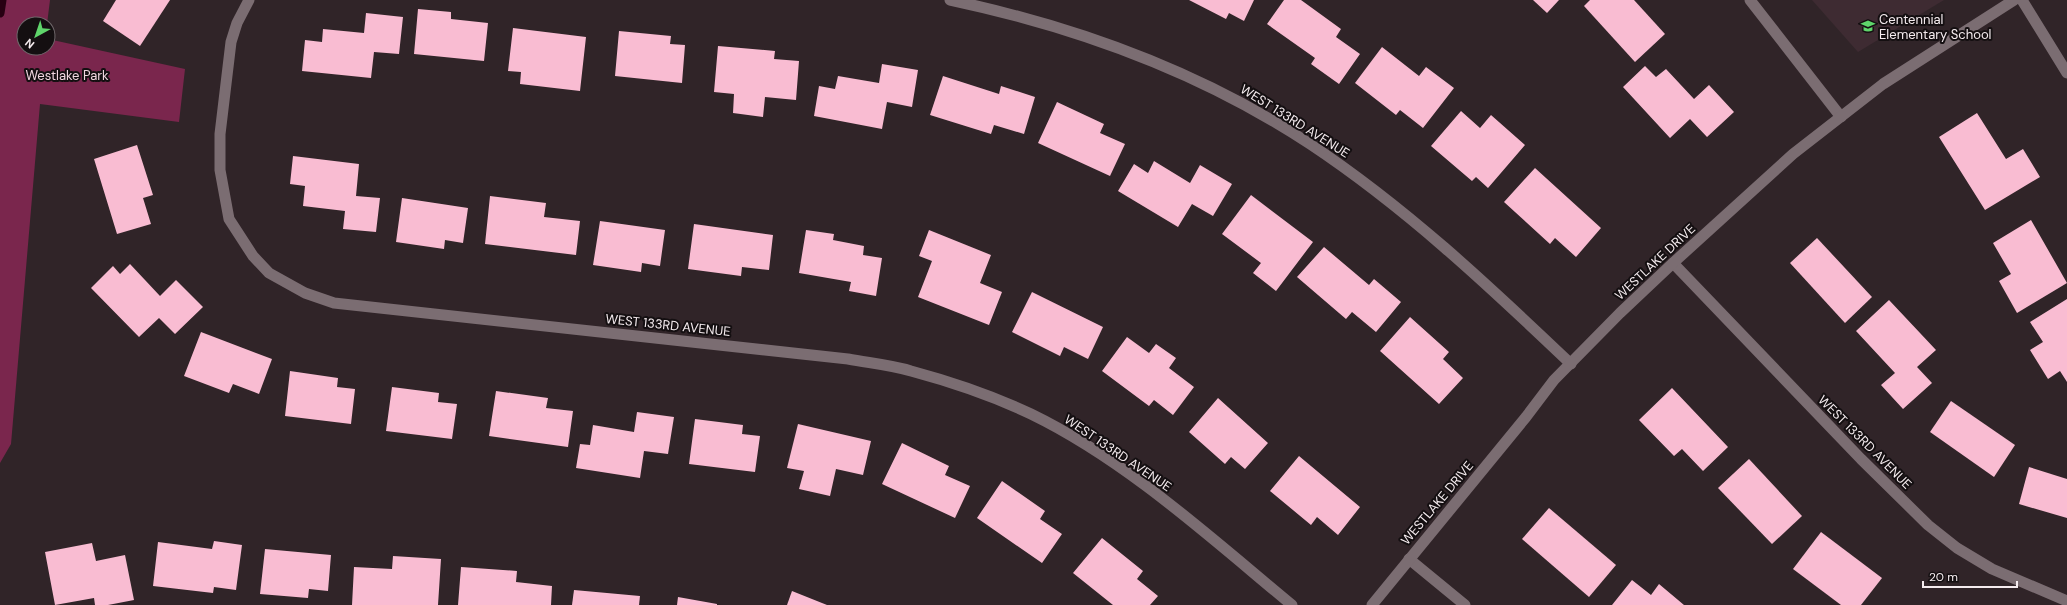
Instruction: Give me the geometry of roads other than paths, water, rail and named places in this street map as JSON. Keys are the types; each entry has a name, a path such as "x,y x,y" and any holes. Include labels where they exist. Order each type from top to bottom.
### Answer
{"street":[{"name":"WEST 133RD AVENUE","path":"249,0 237,23 231,42 220,134 220,170 229,219 253,256 270,273 305,293 334,303 848,359 910,370 982,394 1031,414 1078,440 1144,484 1292,605"},
{"name":"WEST 133RD AVENUE","path":"950,0 1012,13 1084,35 1132,53 1212,88 1263,115 1343,166 1436,239 1482,279 1571,364"},
{"path":"1750,0 1842,117"},
{"name":"WESTLAKE DRIVE","path":"1372,605 1526,417 1554,380 1673,264 1793,154 1883,84 2014,0"},
{"path":"2022,0 2067,73"},
{"name":"WEST 133RD AVENUE","path":"1673,264 1861,459 1928,525 1957,548 1992,569 2067,601"},
{"path":"1409,559 1465,605"}],"waterway":[{"path":"0,13 2,0"}],"place":[{"name":"Centennial Elementary School","path":"1868,26"}],"park label":[{"name":"Westlake Park","path":"67,75"}]}
